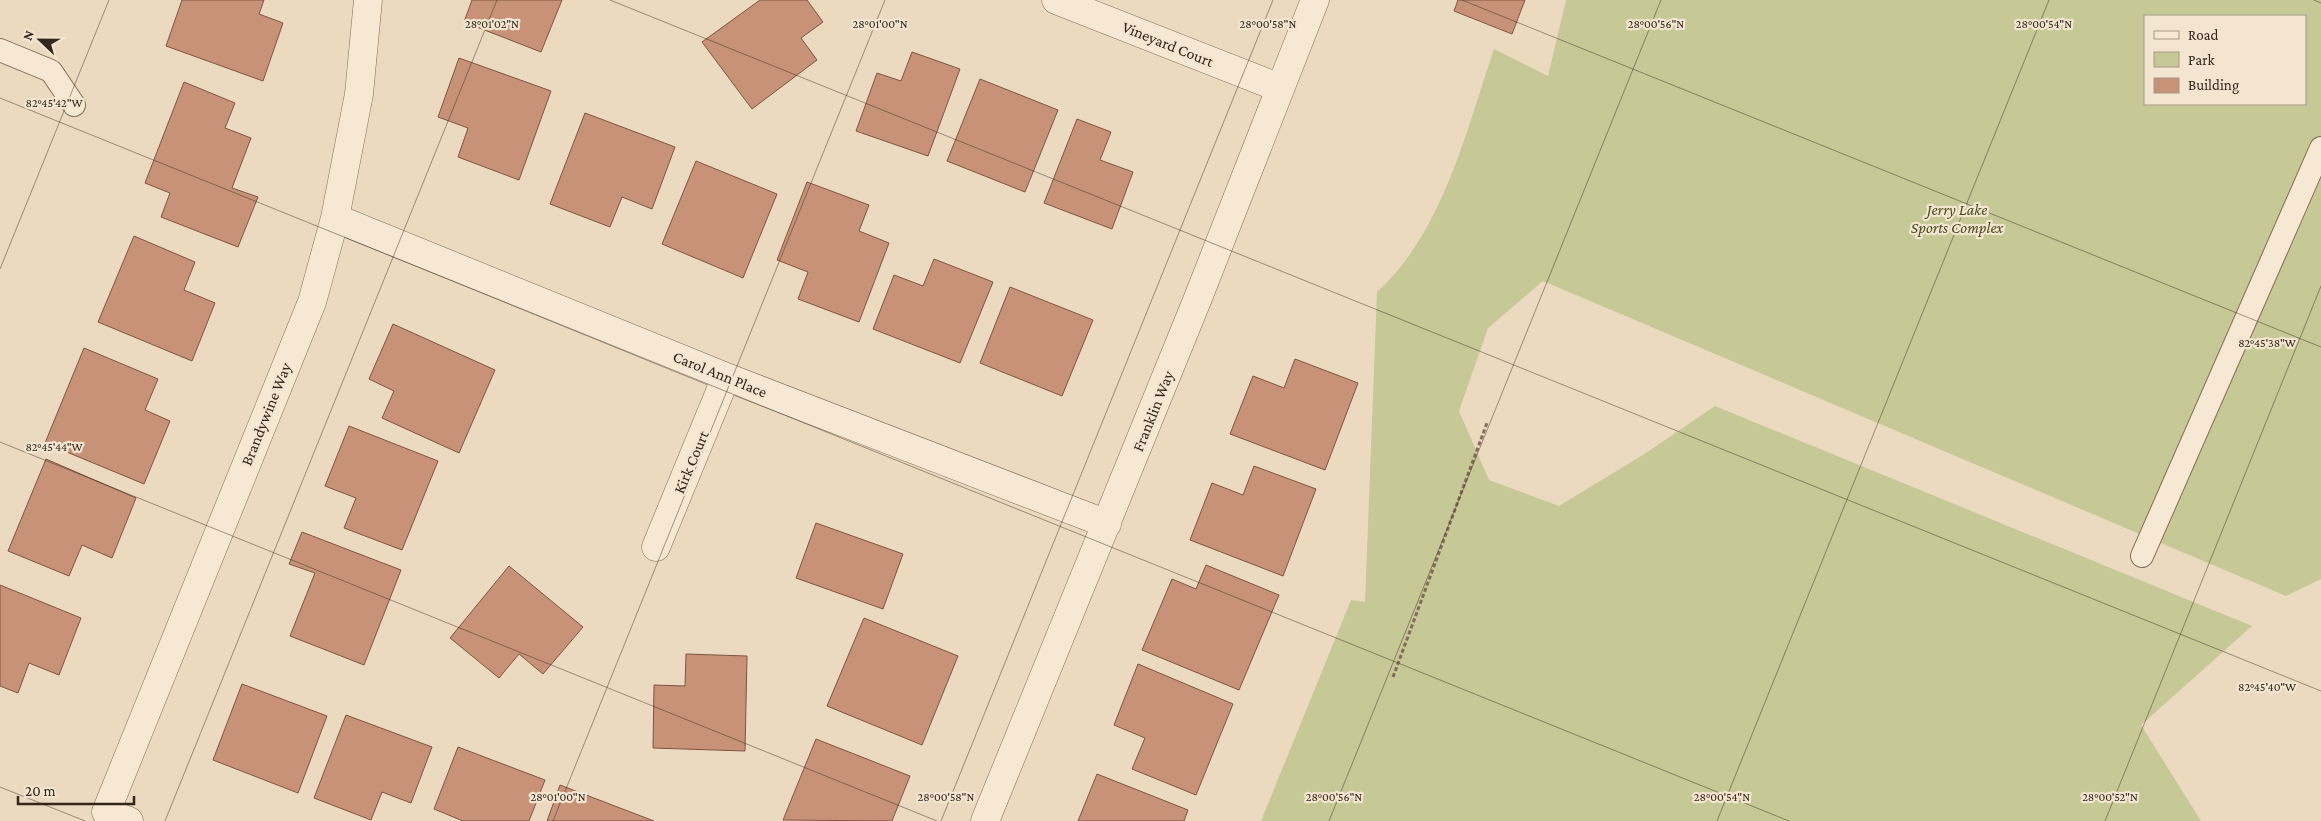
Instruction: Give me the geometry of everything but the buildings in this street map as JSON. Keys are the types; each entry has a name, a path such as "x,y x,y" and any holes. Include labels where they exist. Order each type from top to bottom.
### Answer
{"street":[{"name":"Brandywine Way","path":"117,817 312,302 335,218 359,94 368,0"},
{"name":"Vineyard Court","path":"1056,0 1280,88"},
{"name":"Franklin Way","path":"985,821 1107,524 1315,0"},
{"name":"Carol Ann Place","path":"335,218 726,377 1107,524"},
{"name":"Kirk Court","path":"656,547 726,377"}],"lane":[{"path":"0,50 51,71 74,105"},
{"path":"2142,556 2321,148"}],"path":[{"path":"1393,677 1487,423"}],"green space":[{"name":"Jerry Lake Sports Complex","path":"1566,0 2321,0 2321,579 2286,596 1543,281 1488,328 1459,411 1489,480 1559,506 1646,453 1715,406 2252,626 2141,725 2201,821 1261,821 1351,600 1365,602 1377,292 1400,268 1436,210 1462,146 1494,49 1548,76"}]}
